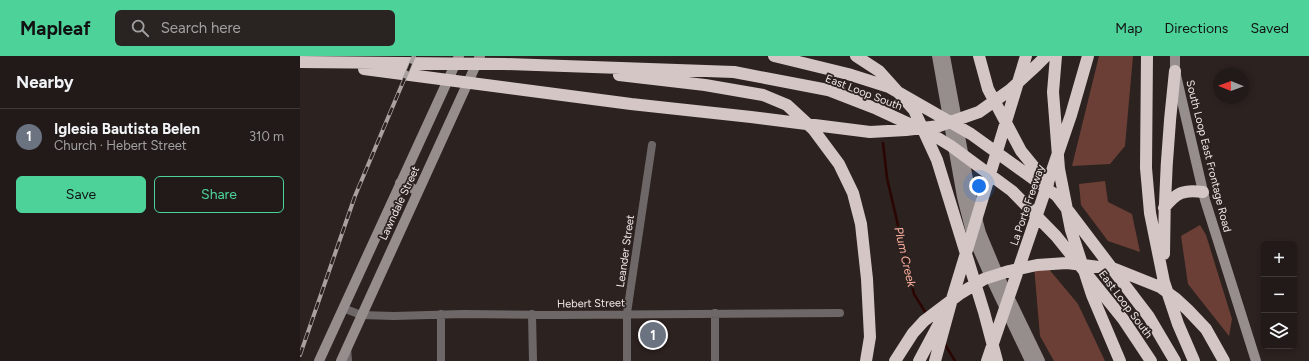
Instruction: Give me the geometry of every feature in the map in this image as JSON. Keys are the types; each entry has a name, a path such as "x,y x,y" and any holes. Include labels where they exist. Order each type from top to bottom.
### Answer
{"highway":[{"name":"East Loop South","path":"774,56 848,74 889,87 971,134 1057,196 1149,317 1175,361"},
{"path":"856,56 879,71 914,110 936,160 947,193 984,312 997,361"},
{"path":"979,56 988,89 1021,151 1057,196"},
{"path":"935,361 1026,56"},
{"path":"305,62 631,104 870,132 939,126 979,112 1010,90 1046,56"},
{"path":"1056,56 1053,92 1059,169 1070,230 1092,295 1120,361"},
{"name":"La Porte Freeway","path":"987,361 1071,115 1088,56"},
{"path":"1147,56 1146,168 1150,213 1164,282 1178,324 1194,361"},
{"name":"East Loop South","path":"305,62 505,64 734,72 828,90 920,128 951,146 1012,191 1056,236 1123,319 1150,361"},
{"path":"544,65 727,89 763,95 787,105 813,129 839,164 853,193 861,224 867,279 870,337 866,361"},
{"path":"1164,282 1164,208 1175,71"},
{"path":"1164,208 1170,200 1180,192 1203,192"},
{"path":"895,361 913,333 924,321 961,293 984,279 1009,271 1037,265 1067,264 1115,269 1160,287 1175,298 1206,329 1224,361"},
{"path":"919,361 952,300"},
{"path":"984,312 1003,361"}],"main road":[{"name":"Lawndale Street","path":"319,361 459,56"},
{"name":"Lawndale Street","path":"341,361 480,56"},
{"path":"937,56 945,82 972,236 1030,361"},
{"path":"945,56 945,82"},
{"name":"South Loop East Frontage Road","path":"1175,56 1175,71 1203,192 1256,361"},
{"path":"400,183 418,191"},
{"path":"966,196 999,276 1040,361"}],"street":[{"name":"Leander Street","path":"626,361 627,313 652,146"},
{"name":"Hebert Street","path":"343,308 361,315 394,316 441,314 840,313"},
{"path":"715,313 715,361"},
{"path":"441,314 442,361"},
{"path":"532,314 533,361"},
{"path":"347,346 348,361"}],"shaded area":[{"path":"1099,56 1133,56 1125,146 1110,164 1072,166"},
{"path":"1105,181 1108,202 1132,214 1140,252 1108,241 1081,205 1079,184"},
{"path":"1200,225 1206,235 1232,319 1229,336 1188,284 1181,236"},
{"path":"1034,266 1048,268 1078,304 1105,361 1054,361 1040,336"}],"waterway":[{"name":"Plum Creek","path":"883,143 887,178 914,294 927,315"},
{"name":"Plum Creek","path":"944,343 955,361"}],"railway":[{"path":"300,355 355,196 414,56"}],"place":[{"name":"Iglesia Bautista Belen","path":"653,335"}]}
